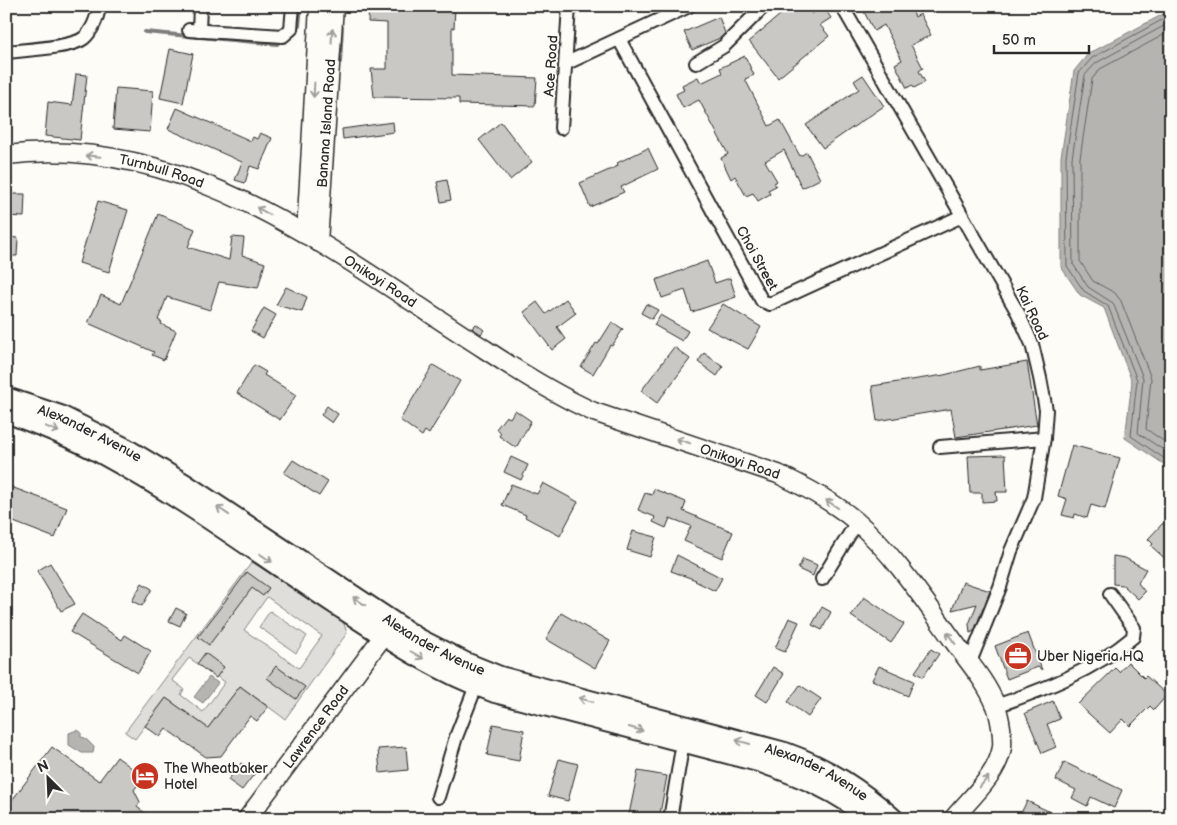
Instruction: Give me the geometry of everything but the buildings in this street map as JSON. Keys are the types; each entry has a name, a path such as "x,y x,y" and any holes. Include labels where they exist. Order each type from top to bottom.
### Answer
{"main road":[{"name":"Alexander Avenue","path":"6,398 60,416 126,449 184,484 418,639 464,662 500,677 785,753 831,772 863,792 893,819"},
{"name":"Alexander Avenue","path":"6,412 54,430 135,472 419,657 476,686 758,761 801,775 831,790 871,819"}],"street":[{"path":"6,52 60,46 83,38 98,17 99,6"},
{"path":"200,6 194,30 283,36 291,29 293,6"},
{"name":"Banana Island Road","path":"312,238 319,6"},
{"name":"Banana Island Road","path":"312,238 334,6"},
{"name":"Ace Road","path":"561,128 567,63 569,6"},
{"path":"567,63 690,6"},
{"path":"696,63 724,46 764,6"},
{"name":"Kai Road","path":"842,6 1018,312 1032,344 1046,410 1044,438 1034,498 1011,551 1000,587 970,662"},
{"name":"Choi Street","path":"619,39 762,301 766,303 778,300 962,216"},
{"name":"Turnbull Road","path":"6,156 63,153 112,158 171,171 246,202 312,238"},
{"name":"Onikoyi Road","path":"312,238 441,322 568,400 594,412 778,474 806,487 835,504 857,522 914,586 970,662 996,706 1002,747 997,761 990,776 953,819"},
{"path":"940,447 1044,438"},
{"path":"822,579 857,522"},
{"path":"996,706 1062,682 1118,650 1133,637 1134,628 1110,594"},
{"name":"Lawrence Road","path":"247,819 384,635"},
{"path":"438,797 456,737 476,686"},
{"path":"670,819 683,742"}],"shaded area":[{"path":"252,562 343,621 347,633 285,719 240,686 208,728 166,698 135,739 125,732","holes":["267,597 322,636 299,668 244,630","189,658 225,682 203,712 181,695 184,689 172,680"]},
{"path":"270,611 307,636 296,653 259,627"}],"water":[{"path":"1171,10 1171,469 1125,438 1132,382 1104,308 1080,295 1061,267 1061,157 1074,71 1088,54"},
{"path":"209,677 218,683 203,703 194,697"},
{"path":"77,730 81,732 81,737 85,738 94,747 93,753 82,753 69,745 69,733"}],"waterway":[{"path":"295,28 299,25 301,6"},
{"path":"340,62 342,27"},
{"path":"145,32 277,44 282,39"}],"place":[{"name":"Uber Nigeria HQ","path":"1018,656"},
{"name":"The Wheatbaker Hotel","path":"145,776"}]}
